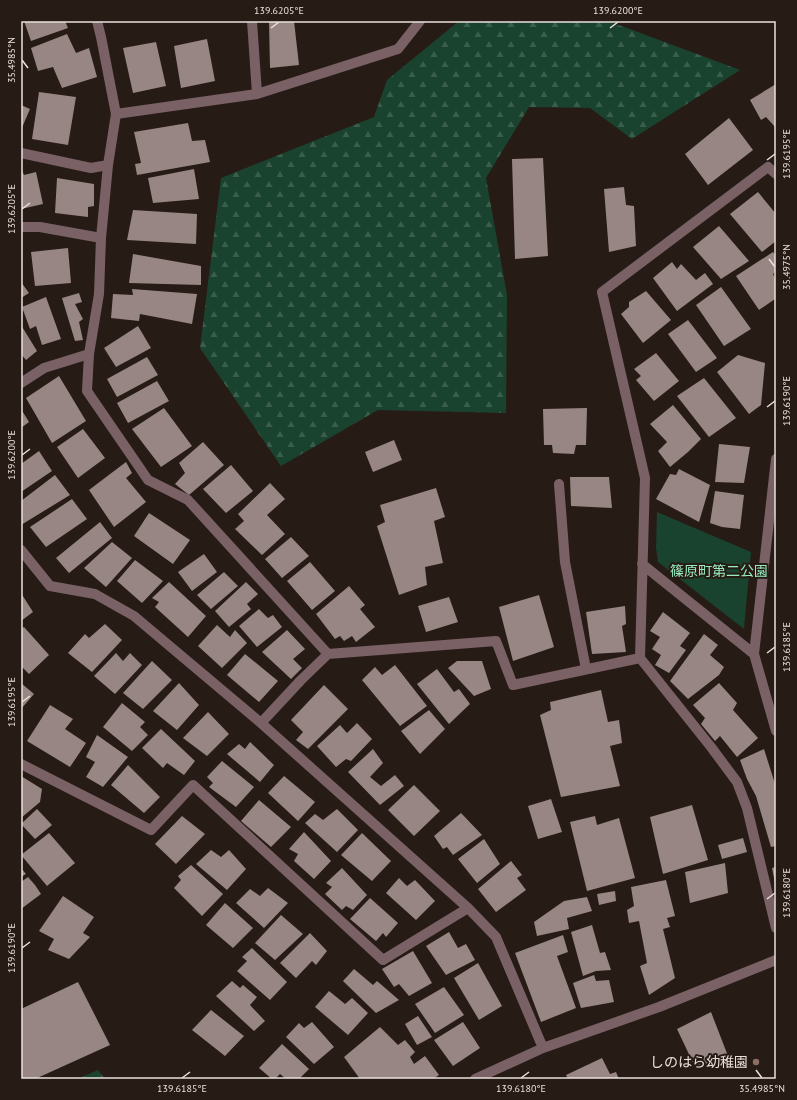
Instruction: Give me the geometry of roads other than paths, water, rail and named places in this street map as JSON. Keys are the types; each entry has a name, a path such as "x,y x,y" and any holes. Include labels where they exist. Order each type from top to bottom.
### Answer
{"street":[{"path":"97,21 116,114 108,165 101,238 99,294 89,354 87,391 148,480 188,500 328,654"},
{"path":"252,21 257,94"},
{"path":"116,114 257,94 398,49 420,21"},
{"path":"21,153 91,168 108,165"},
{"path":"776,174 768,167 602,292 645,478 640,658 711,746 737,782 747,808 776,928"},
{"path":"21,227 40,227 101,238"},
{"path":"21,382 44,368 89,354"},
{"path":"776,459 754,654 776,731"},
{"path":"560,484 565,562 586,669"},
{"path":"21,550 50,586 95,594 134,616 261,723 468,908 496,937 543,1048"},
{"path":"642,564 754,654"},
{"path":"261,723 301,680 328,654 496,641 513,685 640,658"},
{"path":"21,764 151,830 193,785 383,960 468,908"},
{"path":"475,1079 543,1048 659,1007 776,960"}],"place":[{"name":"しのはら幼稚園","path":"756,1062"}],"park label":[{"name":"篠原町第二公園","path":"719,571"}]}
